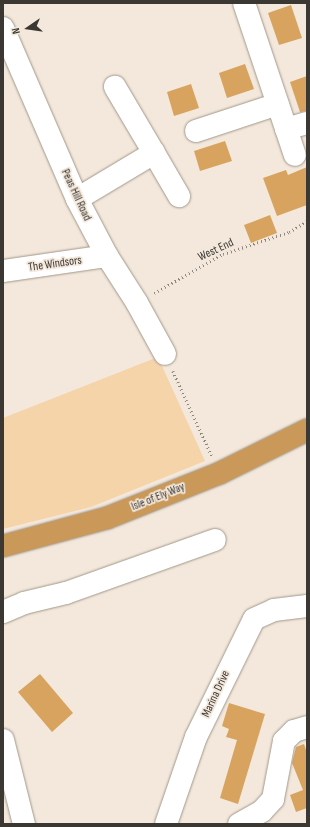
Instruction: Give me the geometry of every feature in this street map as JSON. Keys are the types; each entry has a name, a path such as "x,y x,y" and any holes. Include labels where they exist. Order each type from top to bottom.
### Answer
{"highway":[{"name":"Isle of Ely Way","path":"3,546 107,518 220,473 307,430"}],"street":[{"path":"244,3 295,155"},
{"name":"Peas Hill Road","path":"3,28 76,199 107,256 137,303 165,354"},
{"path":"115,87 180,196"},
{"path":"196,131 278,104"},
{"path":"286,129 307,123"},
{"path":"76,199 154,154"},
{"name":"The Windsors","path":"3,271 107,256"},
{"path":"3,612 24,603 88,586 215,540"},
{"name":"Marina Drive","path":"166,824 196,737 242,638 254,619 274,610 307,606"},
{"path":"239,824 262,811 273,799 284,741 294,731 307,727"},
{"path":"3,740 24,824"}],"path":[{"name":"West End","path":"137,303 223,254 289,232 307,222"},
{"path":"165,354 220,473"}],"shaded area":[{"path":"158,357 205,461 91,507 3,529 3,418"}],"building":[{"path":"291,5 302,38 279,45 268,13"},
{"path":"245,64 254,89 227,98 219,73"},
{"path":"307,76 307,111 300,112 290,82"},
{"path":"191,84 199,108 174,116 167,92"},
{"path":"225,141 232,161 200,171 194,151"},
{"path":"307,167 307,205 277,216 263,178 286,170 288,175"},
{"path":"270,215 277,233 251,243 244,225"},
{"path":"40,674 73,713 52,732 18,692"},
{"path":"229,703 265,714 238,804 220,798 237,740 226,737 229,729 222,726"},
{"path":"304,744 307,753 307,808 296,812 290,795 303,790 292,763 296,747"}]}
